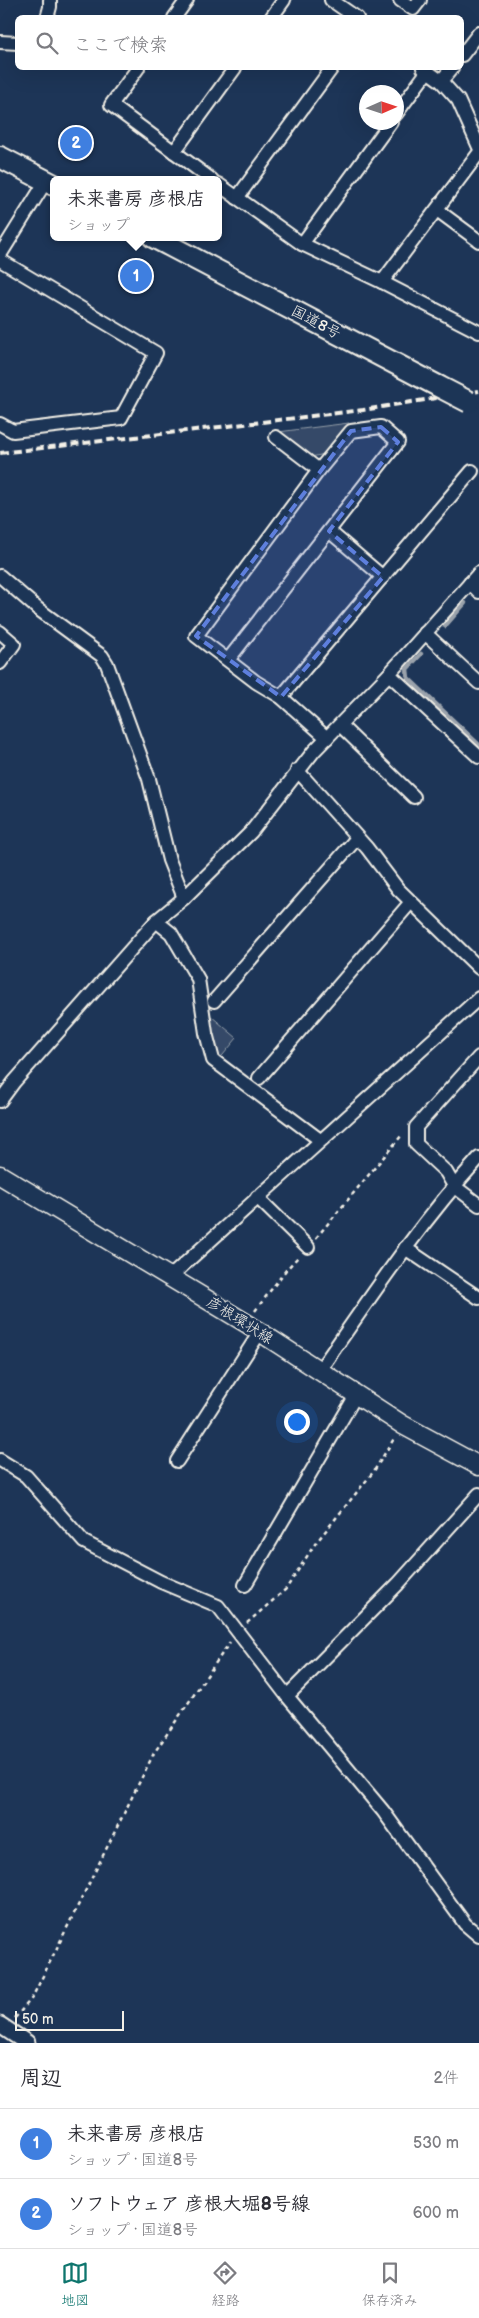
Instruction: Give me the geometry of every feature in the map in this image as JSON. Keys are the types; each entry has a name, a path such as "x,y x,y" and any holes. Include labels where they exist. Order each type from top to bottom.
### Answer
{"highway":[{"path":"0,157 50,183"},
{"name":"国道8号","path":"162,241 474,404"}],"main road":[{"name":"彦根環状線","path":"0,1175 253,1327 403,1425 479,1466"}],"street":[{"path":"48,15 50,0"},
{"path":"176,15 187,0"},
{"path":"273,15 284,0"},
{"path":"331,0 353,15"},
{"path":"400,0 413,9 420,0"},
{"path":"464,52 479,33"},
{"path":"0,42 15,43"},
{"path":"137,70 111,105 207,176"},
{"path":"174,152 234,70"},
{"path":"237,198 331,70"},
{"path":"404,102 425,70 441,81 458,100 479,147"},
{"path":"441,81 450,70"},
{"path":"302,244 385,130"},
{"path":"382,282 479,153"},
{"path":"0,255 50,183"},
{"path":"222,187 302,244 382,282 479,332"},
{"path":"437,210 479,241"},
{"path":"0,260 156,352 121,418 13,431 0,424"},
{"path":"228,660 398,442 381,427 352,431 319,470 196,636 256,682 281,697 327,738"},
{"path":"276,437 319,470"},
{"path":"281,697 472,471"},
{"path":"329,531 383,577"},
{"path":"0,1101 14,1082 156,921 184,898 251,832 298,770 327,738 425,633 474,587 479,573"},
{"path":"0,576 38,609 102,656 107,664 149,779 169,860 184,898"},
{"path":"0,632 14,644 0,663"},
{"path":"425,633 479,683"},
{"path":"388,674 479,757"},
{"path":"340,725 414,797"},
{"path":"298,770 410,902 479,968"},
{"path":"214,1000 357,838"},
{"path":"259,1078 410,902"},
{"path":"156,921 171,933 198,979 206,1033 213,1060 320,1140"},
{"path":"170,1277 479,998"},
{"path":"479,1057 416,1127 416,1144 446,1172 454,1186 479,1205"},
{"path":"319,1370 405,1248 454,1186 479,1158"},
{"path":"257,1197 308,1247"},
{"path":"405,1248 479,1298"},
{"path":"177,1460 253,1327"},
{"path":"245,1585 356,1396"},
{"path":"0,1460 26,1476 84,1542 161,1582 218,1606 286,1696 383,1811 465,1924 479,1936"},
{"path":"286,1696 398,1584 479,1494"},
{"path":"2,2030 27,2043"}],"path":[{"path":"253,1327 286,1270 308,1247 404,1134 416,1127"},
{"path":"2,2030 32,1998 154,1754 237,1632 286,1589 315,1544 374,1470 403,1425"}],"highlighted area":[{"path":"381,427 398,442 329,531 383,577 281,697 196,636 351,431"}],"shaded area":[{"path":"349,423 325,454 311,457 278,432"},
{"path":"211,1016 237,1038 218,1061 207,1019"}],"waterway":[{"path":"445,626 465,603"},
{"path":"421,654 407,669 408,678 479,745"}],"railway":[{"path":"0,453 363,410 479,391"}],"place":[{"name":"ソフトウェア 彦根大堀8号線","path":"76,143"},
{"name":"未来書房 彦根店","path":"136,276"}]}
